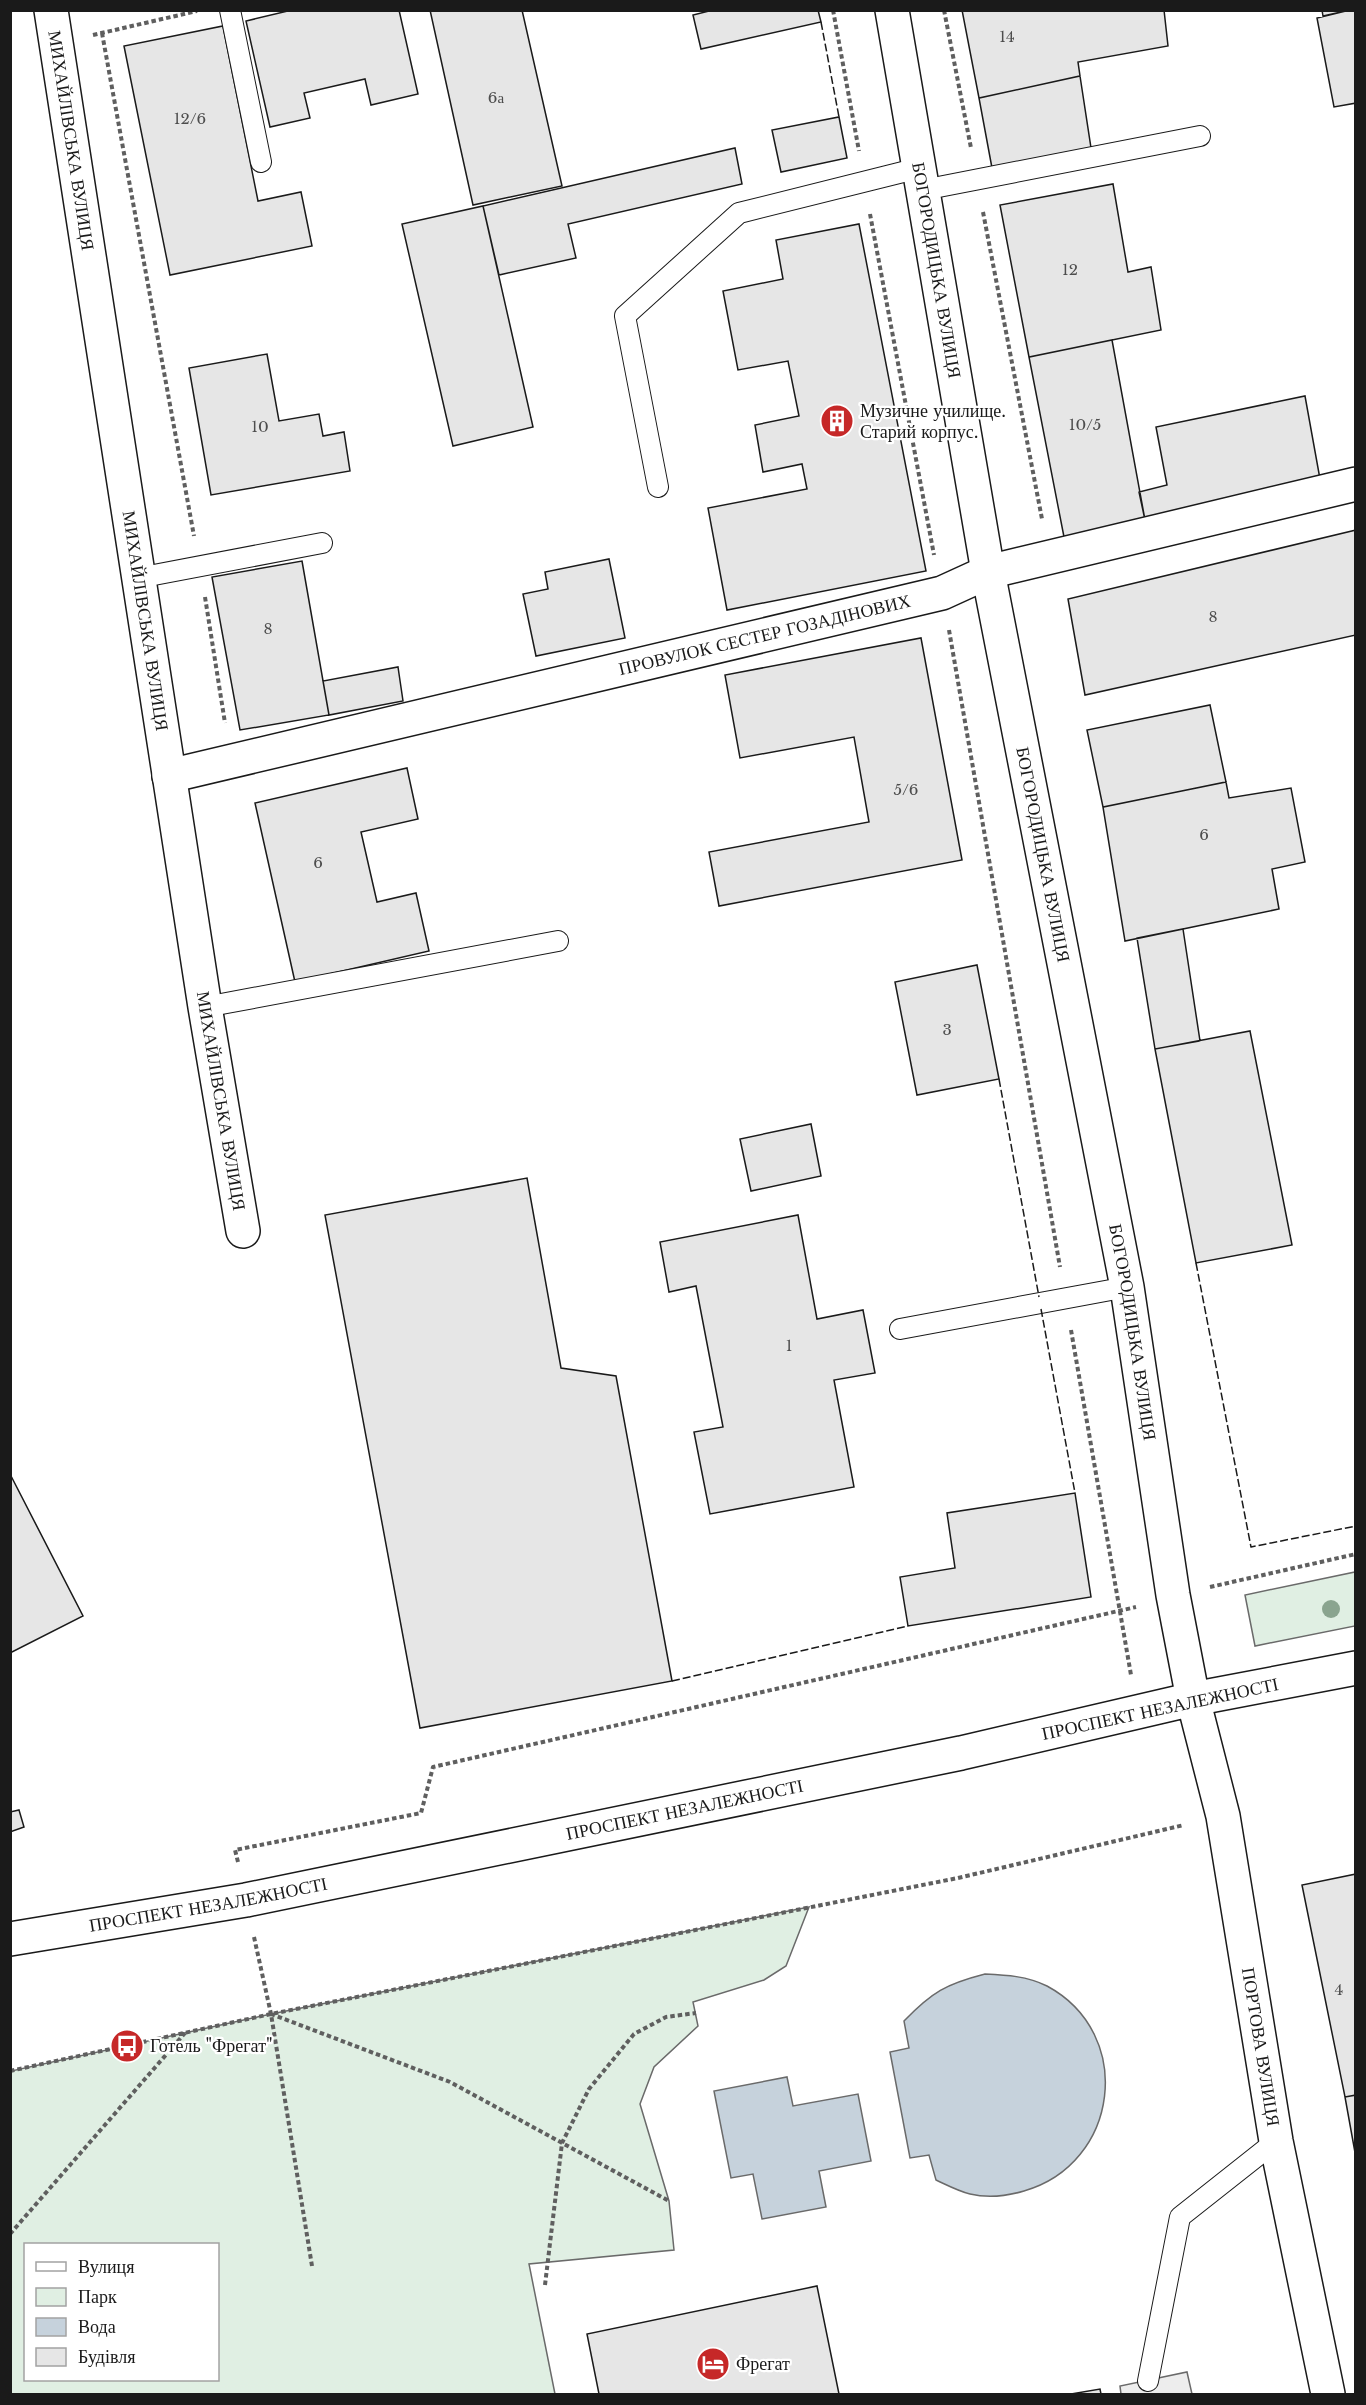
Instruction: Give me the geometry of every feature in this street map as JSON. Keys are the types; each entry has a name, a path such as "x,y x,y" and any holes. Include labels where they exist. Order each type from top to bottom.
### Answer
{"street":[{"name":"МИХАЙЛІВСЬКА ВУЛИЦЯ","path":"51,10 205,1007 243,1231"},
{"name":"БОГОРОДИЦЬКА ВУЛИЦЯ","path":"892,10 988,572 1127,1287 1173,1595 1193,1699"},
{"name":"ПРОВУЛОК СЕСТЕР ГОЗАДІНОВИХ","path":"169,776 942,593 988,572 1356,484"},
{"name":"ПРОСПЕКТ НЕЗАЛЕЖНОСТІ","path":"10,1939 246,1900 961,1753 1193,1699 1356,1668"},
{"name":"ПОРТОВА ВУЛИЦЯ","path":"1193,1699 1223,1816 1276,2141 1328,2394"}],"lane":[{"path":"230,10 261,162"},
{"path":"658,487 625,316 739,213 864,182 976,179 1200,135"},
{"path":"138,578 322,543"},
{"path":"205,1007 558,941"},
{"path":"900,1329 1127,1287"},
{"path":"1148,2381 1180,2217 1276,2141"}],"path":[{"path":"56,43 201,10"},
{"path":"833,10 942,593 1136,1711"},
{"path":"944,10 1049,558"},
{"path":"102,33 200,566 232,762"},
{"path":"235,1850 421,1813 433,1767 1120,1612 1173,1595 1356,1554"},
{"path":"10,2071 271,2014 958,1878 1223,1816"},
{"path":"545,2285 562,2143 589,2089 634,2034 666,2018 696,2013"},
{"path":"271,2014 450,2082 669,2201"},
{"path":"271,2014 312,2266"},
{"path":"10,2234 185,2033"}],"green space":[{"path":"1355,1572 1355,1626 1255,1646 1245,1595"},
{"path":"809,1907 786,1966 764,1980 693,2002 698,2026 654,2067 640,2104 669,2201 674,2250 529,2264 555,2394 11,2394 11,2071 271,2014"}],"shaded area":[{"path":"1187,2372 1192,2394 1121,2394 1120,2386"}],"water":[{"path":"985,1974 1032,1980 1047,1986 1075,2007 1094,2034 1104,2065 1104,2096 1096,2127 1080,2154 1056,2176 1024,2191 997,2196 983,2196 957,2190 936,2180 929,2155 910,2158 890,2052 909,2048 904,2021 923,2003 940,1990"},
{"path":"787,2077 793,2106 858,2094 871,2161 819,2171 826,2207 762,2219 753,2174 731,2178 714,2091"}],"building":[{"path":"292,10 399,10 418,94 371,105 365,79 304,93 310,118 270,127 246,21"},
{"path":"430,10 522,10 562,186 473,205"},
{"path":"713,10 818,10 821,22 701,49 693,15"},
{"path":"962,10 1164,10 1168,46 1078,62 1080,76 979,98"},
{"path":"1322,10 1350,10 1323,16"},
{"path":"1356,10 1356,103 1334,107 1317,18"},
{"path":"223,26 258,201 301,192 312,246 170,275 124,46"},
{"path":"1080,76 1091,148 992,168 979,98"},
{"path":"839,117 847,158 781,172 772,130"},
{"path":"735,148 742,184 568,224 576,258 499,275 483,206"},
{"path":"1113,184 1128,272 1151,267 1161,330 1029,357 1000,205"},
{"path":"483,206 533,427 453,446 402,224"},
{"name":"Музичне училище. Старий корпус.","path":"859,224 926,571 727,610 708,508 807,489 802,464 763,472 755,425 799,416 788,361 738,370 723,291 783,279 776,240"},
{"path":"1112,340 1145,520 1064,537 1029,357"},
{"path":"267,354 279,421 319,414 323,436 344,432 350,471 211,495 189,368"},
{"path":"1305,396 1320,479 1145,520 1139,492 1167,485 1156,427"},
{"path":"1356,530 1356,635 1085,695 1068,599"},
{"path":"609,559 625,638 536,656 523,594 548,589 545,572"},
{"path":"302,561 329,715 240,730 212,577"},
{"path":"921,638 962,860 719,906 709,852 869,822 854,737 740,758 725,675"},
{"path":"398,667 403,701 329,715 323,681"},
{"path":"1210,705 1226,782 1103,807 1087,730"},
{"path":"407,768 418,819 361,832 377,902 416,893 429,951 295,982 255,803"},
{"path":"1226,782 1229,798 1291,788 1305,862 1272,869 1279,909 1125,941 1103,807"},
{"path":"1183,929 1200,1041 1155,1049 1137,938"},
{"path":"977,965 999,1079 917,1095 895,982"},
{"path":"1250,1031 1292,1245 1196,1263 1155,1049"},
{"path":"811,1124 821,1176 751,1191 740,1139"},
{"path":"527,1178 561,1368 616,1376 672,1681 420,1728 325,1215"},
{"path":"798,1215 817,1319 863,1310 875,1373 834,1380 854,1487 710,1514 694,1432 723,1427 696,1286 669,1292 660,1242"},
{"path":"10,1474 83,1616 10,1653"},
{"path":"1075,1493 1091,1597 908,1626 900,1577 955,1568 947,1513"},
{"path":"19,1810 24,1827 10,1832 10,1812"},
{"path":"1356,1874 1356,2095 1345,2097 1302,1885"},
{"path":"1356,2095 1356,2158 1345,2097"},
{"name":"Фрегат","path":"817,2286 839,2394 599,2394 587,2334"},
{"path":"1100,2389 1101,2394 1071,2394"}],"fence":[{"path":"821,22 839,117"},
{"path":"999,1079 1039,1297"},
{"path":"1196,1263 1251,1547 1356,1526"},
{"path":"1041,1309 1075,1493"},
{"path":"672,1681 908,1626"}],"place":[{"name":"Музичне училище. Старий корпус.","path":"837,421"},
{"name":"Готель \"Фрегат\"","path":"127,2046"},
{"name":"Фрегат","path":"713,2364"}]}
